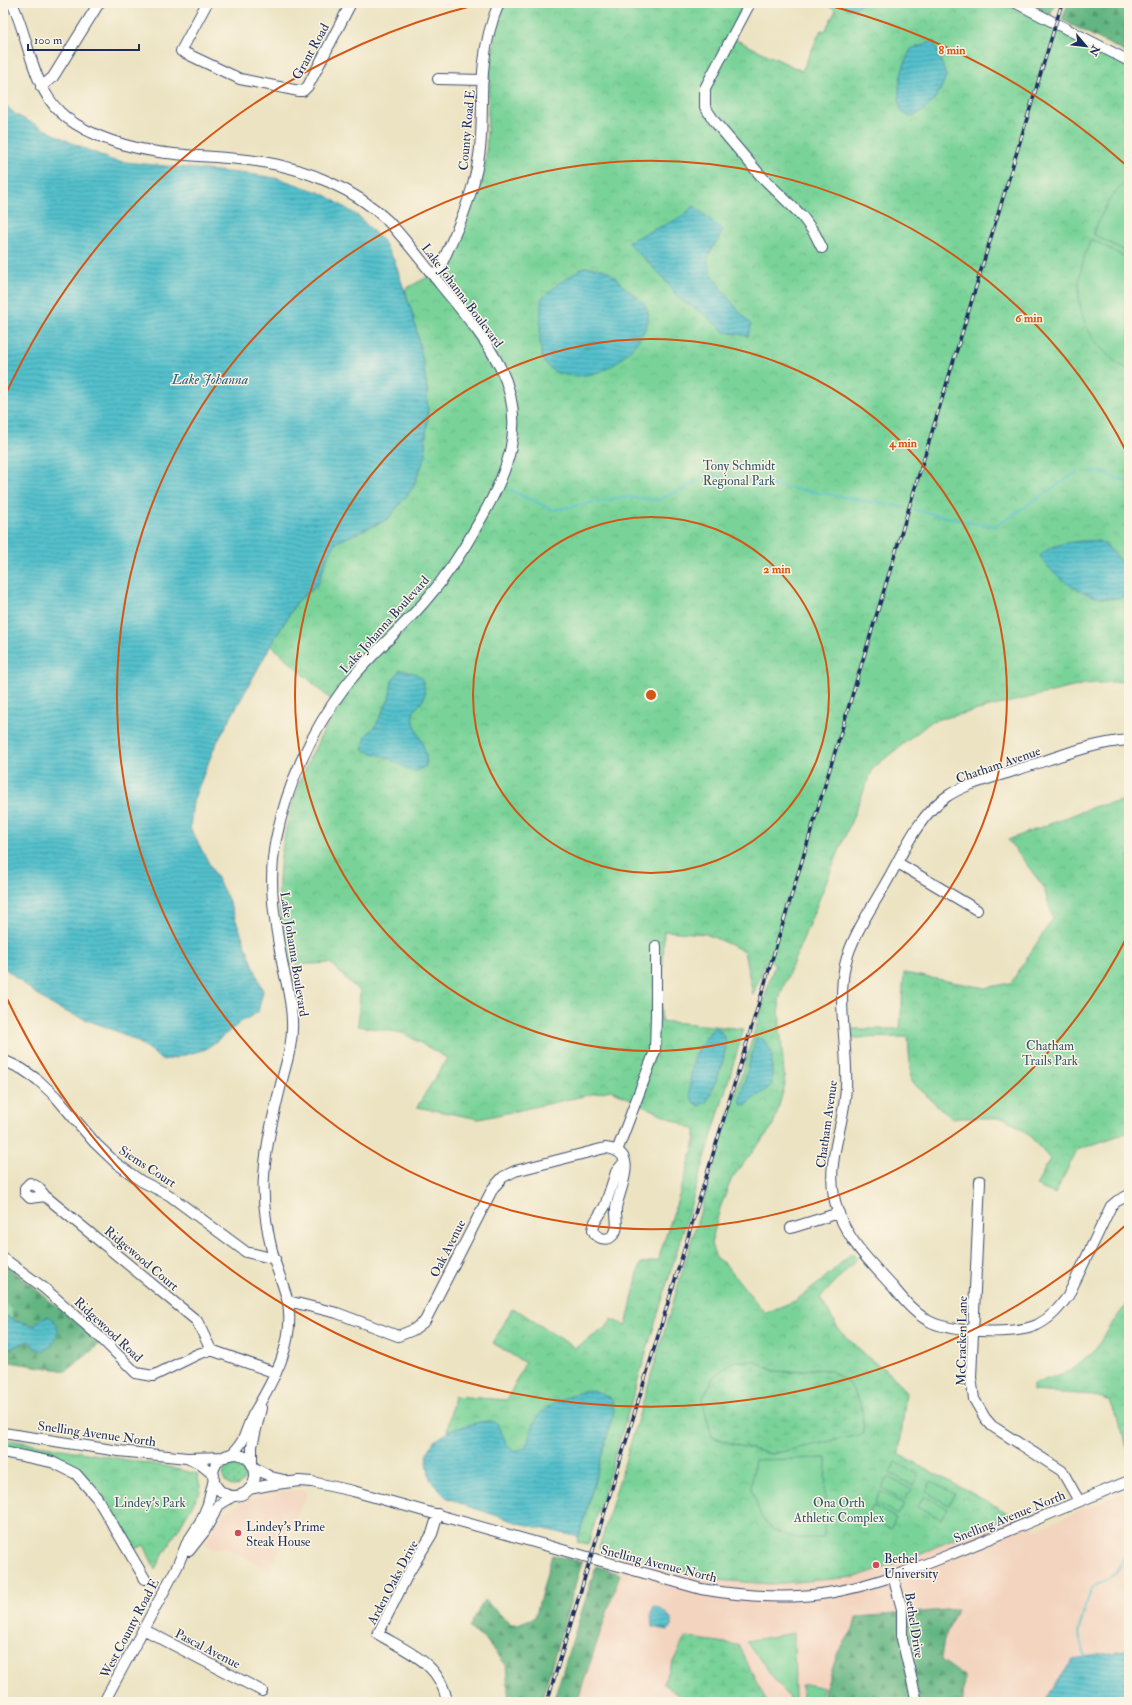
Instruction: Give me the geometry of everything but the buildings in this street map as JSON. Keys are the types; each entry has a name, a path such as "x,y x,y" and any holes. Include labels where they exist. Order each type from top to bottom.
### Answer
{"street":[{"name":"Lake Johanna Boulevard","path":"12,3 41,87 56,109 66,118 86,130 125,146 168,155 261,162 301,171 340,188 372,208 388,221 435,278 482,339 501,369 512,412 511,447 506,469 497,490 462,551 425,601 360,668 323,719 296,773 282,814 273,855 272,896 274,918 291,1004 292,1022 290,1048 265,1157 264,1201 266,1220 274,1259 288,1301 288,1332 283,1356 262,1402 250,1420 244,1440 228,1456"},
{"path":"41,87 52,77 99,3"},
{"name":"Grant Road","path":"207,3 182,51 240,79 303,91 308,86 351,3"},
{"name":"County Road E","path":"435,278 464,212 476,173 480,154 486,46 499,3"},
{"path":"750,3 705,88 704,101 707,112 761,176 802,216 815,234 822,248"},
{"path":"1016,3 1129,61"},
{"path":"438,79 483,80"},
{"name":"Chatham Avenue","path":"1129,740 1087,747 966,786 935,805 919,825 856,935 845,965 843,993 846,1095 844,1112 833,1155 832,1171 834,1194 839,1213 845,1228 860,1252 915,1312 935,1324 972,1330 1019,1330 1040,1324 1050,1317 1059,1309 1068,1296 1111,1206 1129,1195"},
{"path":"898,863 977,910"},
{"path":"625,1161 616,1172 606,1206 593,1226 594,1234 601,1239 610,1238 616,1232 616,1208 624,1178 625,1161 622,1154 617,1151 654,1051 656,1015 656,946"},
{"name":"Siems Court","path":"3,1060 22,1069 38,1080 56,1097 95,1143 116,1163 141,1181 169,1195 246,1252 274,1259"},
{"name":"Oak Avenue","path":"288,1301 337,1313 398,1336 407,1333 425,1321 493,1188 503,1177 515,1171 605,1148 617,1151"},
{"name":"McCracken Lane","path":"980,1182 972,1330 972,1388 979,1409 984,1418 997,1430 1062,1471 1080,1501"},
{"name":"Ridgewood Court","path":"45,1196 197,1322 211,1350"},
{"path":"791,1228 839,1213"},
{"name":"Ridgewood Road","path":"3,1258 44,1288 101,1338 136,1373 153,1376 198,1354 211,1350"},
{"path":"211,1350 276,1373"},
{"name":"Lake Johanna Boulevard","path":"252,1466 252,1446 262,1402"},
{"name":"Snelling Avenue North","path":"3,1433 119,1451 187,1458 228,1456"},
{"path":"3,1452 52,1462 76,1474 97,1498 145,1579"},
{"path":"228,1456 244,1457 252,1466 254,1481 249,1489 240,1495 233,1496 220,1491 214,1477 215,1466 228,1456"},
{"name":"Snelling Avenue North","path":"187,1458 199,1463 214,1477"},
{"name":"Snelling Avenue North","path":"252,1466 271,1477 292,1482"},
{"name":"West County Road E","path":"104,1702 177,1567 187,1543 200,1523 208,1504 214,1477"},
{"name":"Snelling Avenue North","path":"249,1489 292,1482 312,1482 353,1491 438,1514 670,1582 727,1593 780,1596 826,1594 877,1583 1033,1522 1129,1481"},
{"name":"West County Road E","path":"177,1567 204,1532 219,1505 233,1496"},
{"name":"Arden Oaks Drive","path":"438,1514 432,1534 408,1574 378,1634 429,1665 441,1682 447,1702"},
{"name":"Bethel Drive","path":"893,1576 902,1609 902,1639 917,1702"},
{"name":"Pascal Avenue","path":"143,1629 262,1691"},
{"name":"Bethel Drive","path":"911,1677 925,1702"}],"shaded area":[{"name":"Bethel University","path":"670,1421 743,1447 771,1454 899,1454 1037,1529 1129,1490 1129,1702 577,1702"},
{"path":"307,1490 305,1499 269,1570 229,1549 211,1548 204,1543 222,1516 232,1508 255,1497 277,1491"}],"green space":[{"name":"Tony Schmidt Regional Park","path":"505,3 745,3 728,36 802,71 821,30 825,31 836,10 824,3 1004,3 1129,67 1129,108 1123,119 1129,122 1129,681 1085,684 932,721 873,768 782,990 779,1001 785,1085 773,1126 732,1178 720,1208 711,1244 716,1258 725,1264 765,1313 795,1301 819,1283 852,1253 857,1259 820,1298 839,1330 866,1356 891,1374 906,1393 899,1454 1012,1515 907,1559 856,1577 771,1584 716,1580 599,1548 775,963 766,961 753,995 744,951 706,934 664,931 661,1021 744,1029 588,1545 577,1542 594,1484 602,1449 539,1415 526,1447 515,1452 480,1422 447,1432 454,1396 507,1400 525,1363 493,1343 512,1309 520,1312 575,1348 607,1327 611,1319 626,1326 640,1264 658,1260 687,1171 695,1141 695,1130 611,1090 479,1119 417,1107 447,1058 403,1033 358,1026 360,992 330,963 290,965 279,902 279,877 282,851 287,825 303,775 325,728 339,707 271,645 298,600 313,589 319,582 327,557 337,542 388,519 412,489 426,455 425,443 428,417 427,390 417,333 405,289 447,267 473,206 482,179 486,157 490,63 497,26","holes":["734,1361 756,1361 774,1371 792,1372 812,1369 830,1370 849,1383 862,1406 864,1434 771,1454 712,1437 702,1400 714,1376"]},
{"path":"1024,3 1055,3 1050,17"},
{"path":"1068,3 1129,3 1129,54 1062,20"},
{"path":"1129,182 1129,253 1093,234 1111,198 1122,186"},
{"path":"1091,239 1129,259 1129,368 1113,360 1104,351 1086,325 1081,312 1079,283 1085,254"},
{"name":"Chatham Trails Park","path":"1129,800 1129,1132 1077,1150 1055,1194 1036,1186 1050,1159 1027,1133 1005,1118 951,1118 911,1081 908,1037 852,1038 850,1029 900,1029 904,973 985,988 1011,983 1053,918 1043,886 1008,840 1096,806"},
{"path":"3,1262 101,1343 67,1371 3,1361 3,1346 11,1348 29,1341 36,1349 40,1350 55,1322 48,1316 35,1326 13,1320 14,1312 3,1300"},
{"path":"3,1300 13,1309 13,1320 3,1315"},
{"path":"1129,1300 1129,1456 1124,1436 1110,1401 1093,1395 1033,1391 1033,1384 1070,1371 1093,1352"},
{"path":"734,1361 756,1361 774,1371 792,1372 812,1369 830,1370 850,1383 862,1406 864,1435 771,1454 712,1437 702,1400 714,1376"},
{"name":"Lindey's Park","path":"3,1439 164,1466 197,1474 201,1490 155,1569 144,1545 138,1548 133,1547 94,1485 81,1473 3,1447"},
{"path":"826,1458 824,1538 796,1538 773,1530 761,1516 751,1488 755,1460"},
{"path":"895,1462 919,1475 913,1486 890,1473"},
{"path":"234,1464 242,1467 245,1475 242,1483 234,1486 226,1483 223,1475 226,1467"},
{"path":"888,1477 911,1489 905,1500 882,1488"},
{"path":"931,1481 955,1494 949,1505 926,1492"},
{"path":"880,1491 904,1504 898,1515 875,1502"},
{"path":"924,1496 947,1508 941,1519 918,1507"},
{"path":"873,1506 896,1518 890,1529 867,1517"},
{"path":"552,1555 582,1562 541,1702 509,1702 506,1665 484,1639 469,1628 484,1600 511,1624 518,1624 535,1617"},
{"path":"596,1566 620,1574 577,1702 553,1702"},
{"path":"957,1609 944,1639 941,1660 964,1676 963,1702 821,1702 838,1652 852,1631 857,1617"},
{"path":"794,1633 795,1697 798,1702 789,1702 789,1698 746,1641"},
{"path":"685,1637 738,1645 767,1702 686,1702 663,1683"},
{"path":"801,1685 812,1685 824,1688 817,1702 804,1702"}],"water":[{"path":"841,3 862,3 856,8 848,9"},
{"path":"934,41 946,76 941,89 933,101 923,111 910,117 901,111 899,86 902,72 911,49"},
{"name":"Lake Johanna","path":"3,102 16,115 72,143 114,161 257,175 280,179 324,194 358,216 382,240 394,260 413,315 423,361 427,390 428,417 425,443 426,455 412,489 388,519 337,542 327,557 319,582 313,589 298,600 271,645 215,746 193,801 190,828 228,899 263,991 258,1012 241,1022 206,1049 171,1059 161,1060 150,1050 125,1035 58,1008 37,995 3,967"},
{"path":"694,206 723,230 710,252 708,261 709,268 725,294 751,325 748,336 725,332 703,313 678,298 662,276 627,242 680,218"},
{"path":"584,267 605,270 639,298 647,309 647,325 637,342 630,350 610,367 585,375 567,375 551,369 542,357 540,341 541,299 558,284"},
{"path":"1098,541 1105,545 1117,557 1124,572 1126,581 1123,597 1112,599 1100,598 1076,589 1055,574 1040,556 1049,549 1065,543"},
{"path":"400,670 419,676 422,679 425,691 424,698 415,710 413,718 424,747 426,766 413,772 386,757 363,750 366,735 375,727 389,699 392,681"},
{"path":"714,1028 719,1029 726,1041 725,1051 722,1066 707,1101 699,1106 693,1101 690,1094 689,1088 692,1068 696,1053 708,1034"},
{"path":"756,1038 763,1039 771,1050 772,1084 752,1099 746,1106 742,1105 740,1099"},
{"path":"3,1315 18,1322 35,1326 39,1320 48,1316 52,1318 57,1327 58,1332 56,1338 45,1350 35,1348 29,1341 11,1348 3,1346"},
{"path":"593,1390 612,1399 614,1411 579,1537 519,1523 464,1505 446,1497 430,1479 426,1456 434,1441 452,1430 480,1422 491,1421 498,1424 507,1445 515,1452 526,1447 531,1431 539,1415 550,1406 564,1398"},
{"path":"654,1607 660,1608 672,1619 672,1624 668,1630 652,1627 651,1614"},
{"path":"1129,1650 1129,1702 1044,1702 1073,1659"}],"waterway":[{"path":"426,455 431,458"},
{"path":"1089,472 1094,471 1129,482"},
{"path":"915,510 972,523 996,526 1074,474 1079,473"},
{"path":"510,490 553,510 625,497 658,500 712,475 903,507"},
{"path":"1086,1660 1078,1631 1091,1589 1116,1573 1129,1551"}],"railway":[{"path":"547,1702 1062,3"}],"place":[{"name":"Lindey's Prime Steak House","path":"238,1533"},
{"name":"Bethel University","path":"876,1565"}],"park label":[{"name":"Ona Orth Athletic Complex","path":"839,1510"}]}
